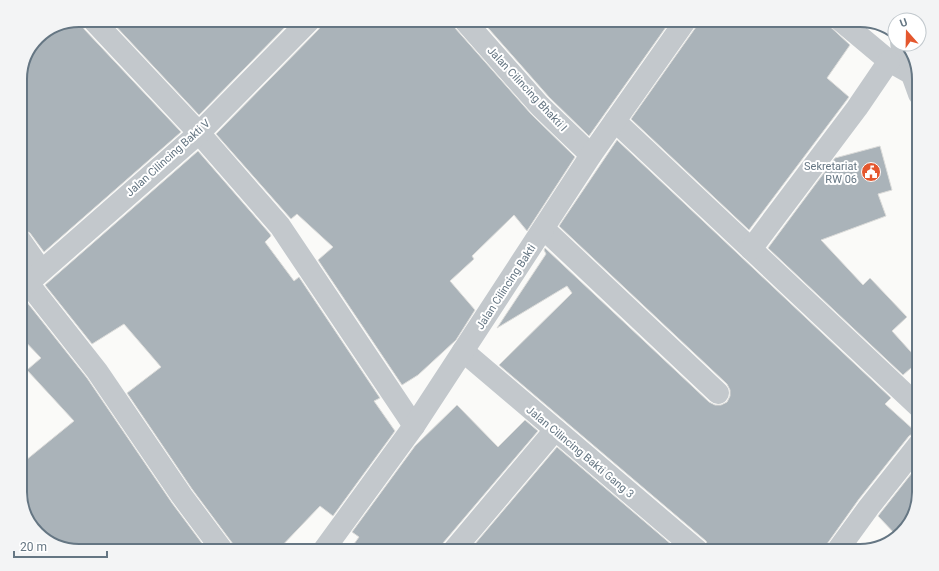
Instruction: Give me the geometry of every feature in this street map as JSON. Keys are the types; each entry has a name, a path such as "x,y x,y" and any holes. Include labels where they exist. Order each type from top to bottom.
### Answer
{"street":[{"path":"100,27 198,133 280,226 414,426"},
{"name":"Jalan Cilincing Bakti V","path":"29,280 198,133 303,27"},
{"name":"Jalan Cilincing Bhakti I","path":"470,27 540,106 591,155"},
{"name":"Jalan Cilincing Bakti","path":"328,544 414,426 591,155 681,27"},
{"path":"852,27 895,53 912,78"},
{"path":"750,249 857,108 895,53"},
{"path":"615,121 912,400"},
{"path":"544,229 718,393"},
{"path":"29,280 97,371 182,496 218,544"},
{"name":"Jalan Cilincing Bakti Gang 3","path":"463,351 555,430 682,544"},
{"path":"459,544 555,430"},
{"path":"842,544 912,453"}],"building":[{"path":"83,27 181,132 44,252 30,233 27,232 27,75 29,65 32,56 38,47 53,34 69,28"},
{"path":"117,27 285,27 199,115"},
{"path":"320,27 455,27 531,114 575,157 527,231 514,215 472,256 474,259 450,281 475,310 456,340 418,375 402,385 318,260 333,247 297,214 291,219 216,134"},
{"path":"487,27 666,27 589,136 549,97"},
{"path":"696,27 831,27 850,45 827,78 849,97 749,230 631,119"},
{"path":"617,140 891,398 885,404 912,428 912,434 909,436 859,499 827,544 707,544 706,541 499,365 572,293 567,286 497,328 546,254 544,250 545,248 709,402 715,405 721,405 727,402 730,396 730,390 727,384 559,226"},
{"path":"880,146 892,190 878,194 886,216 821,240 863,285 870,278 907,317 892,331 912,353 912,367 903,375 768,248 835,158"},
{"path":"198,151 270,234 271,236 265,242 294,281 299,277 380,398 374,401 395,431 333,516 320,506 284,544 233,544 192,489 127,393 161,367 124,324 92,344 45,285"},
{"path":"27,302 87,378 172,503 203,544 72,544 53,537 42,529 32,515 28,502 27,459 74,421 27,370 41,358 27,343"},
{"path":"457,405 498,447 525,420 538,431 443,544 354,544 359,537 352,532 415,446"},
{"path":"557,447 671,544 475,544"},
{"path":"912,473 912,499 908,512 901,524 893,532 878,516"}],"place":[{"name":"Sekretariat RW 06","path":"871,172"}]}
